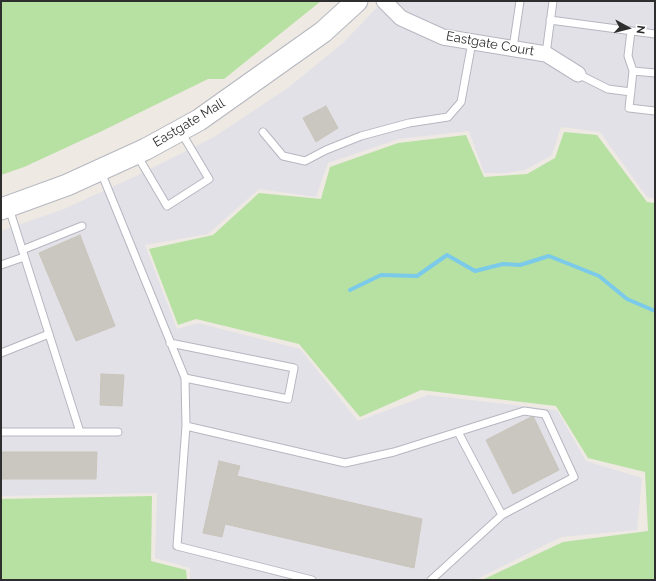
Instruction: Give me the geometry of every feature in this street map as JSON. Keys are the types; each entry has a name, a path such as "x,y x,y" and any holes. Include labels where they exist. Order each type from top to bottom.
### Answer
{"main road":[{"name":"Eastgate Mall","path":"4,208 67,185 136,154 199,120 323,32 357,1"}],"street":[{"name":"Eastgate Court","path":"384,1 401,18 443,37 546,54 578,74"}],"lane":[{"path":"513,48 520,1"},
{"path":"546,54 553,1"},
{"path":"550,20 655,34"},
{"path":"631,31 628,56 633,71 629,108 655,111"},
{"path":"263,132 283,156 304,161 326,150 361,136 409,123 448,116 461,102 472,42"},
{"path":"633,71 655,73"},
{"path":"578,74 608,89 631,92"},
{"path":"136,154 167,206 209,179 180,130"},
{"path":"100,170 185,378 186,426 177,546 312,580"},
{"path":"4,208 22,250 80,432"},
{"path":"22,250 82,226"},
{"path":"1,265 24,257"},
{"path":"1,353 49,334"},
{"path":"170,343 294,368 288,399 185,378"},
{"path":"186,426 345,463 394,452 524,411 545,414 574,477 502,515 431,580"},
{"path":"1,432 118,432"},
{"path":"458,432 502,515"}],"shaded area":[{"path":"383,1 655,1 655,199 647,197 600,132 561,127 552,155 525,170 506,173 484,173 469,131 399,139 328,163 316,197 259,189 208,234 145,245 177,329 198,323 300,349 358,421 428,395 557,410 586,461 642,478 637,530 561,537 475,580 190,580 190,568 155,558 157,493 1,496 1,231 64,209 136,176 214,137 289,87 344,42"}],"green space":[{"path":"1,1 321,1 224,79 208,79 102,131 24,167 1,175"},
{"path":"564,132 597,135 647,202 655,203 655,580 482,580 563,542 648,531 645,472 588,458 556,406 421,390 360,417 299,344 196,319 178,325 149,249 213,235 259,193 321,199 330,167 398,143 466,135 484,177 527,174 555,158"},
{"path":"152,496 151,561 186,570 187,580 1,580 1,499"}],"building":[{"path":"326,106 338,128 316,142 303,118"},
{"path":"80,235 115,326 76,341 39,253"},
{"path":"101,374 124,375 122,406 100,405"},
{"path":"533,416 559,470 513,494 486,440"},
{"path":"1,452 97,452 96,479 1,479"},
{"path":"219,461 240,466 237,476 422,519 414,568 225,524 222,537 203,533"}],"waterway":[{"path":"350,290 381,275 417,276 447,255 475,271 503,264 520,265 549,256 599,276 627,299 655,311"}]}
